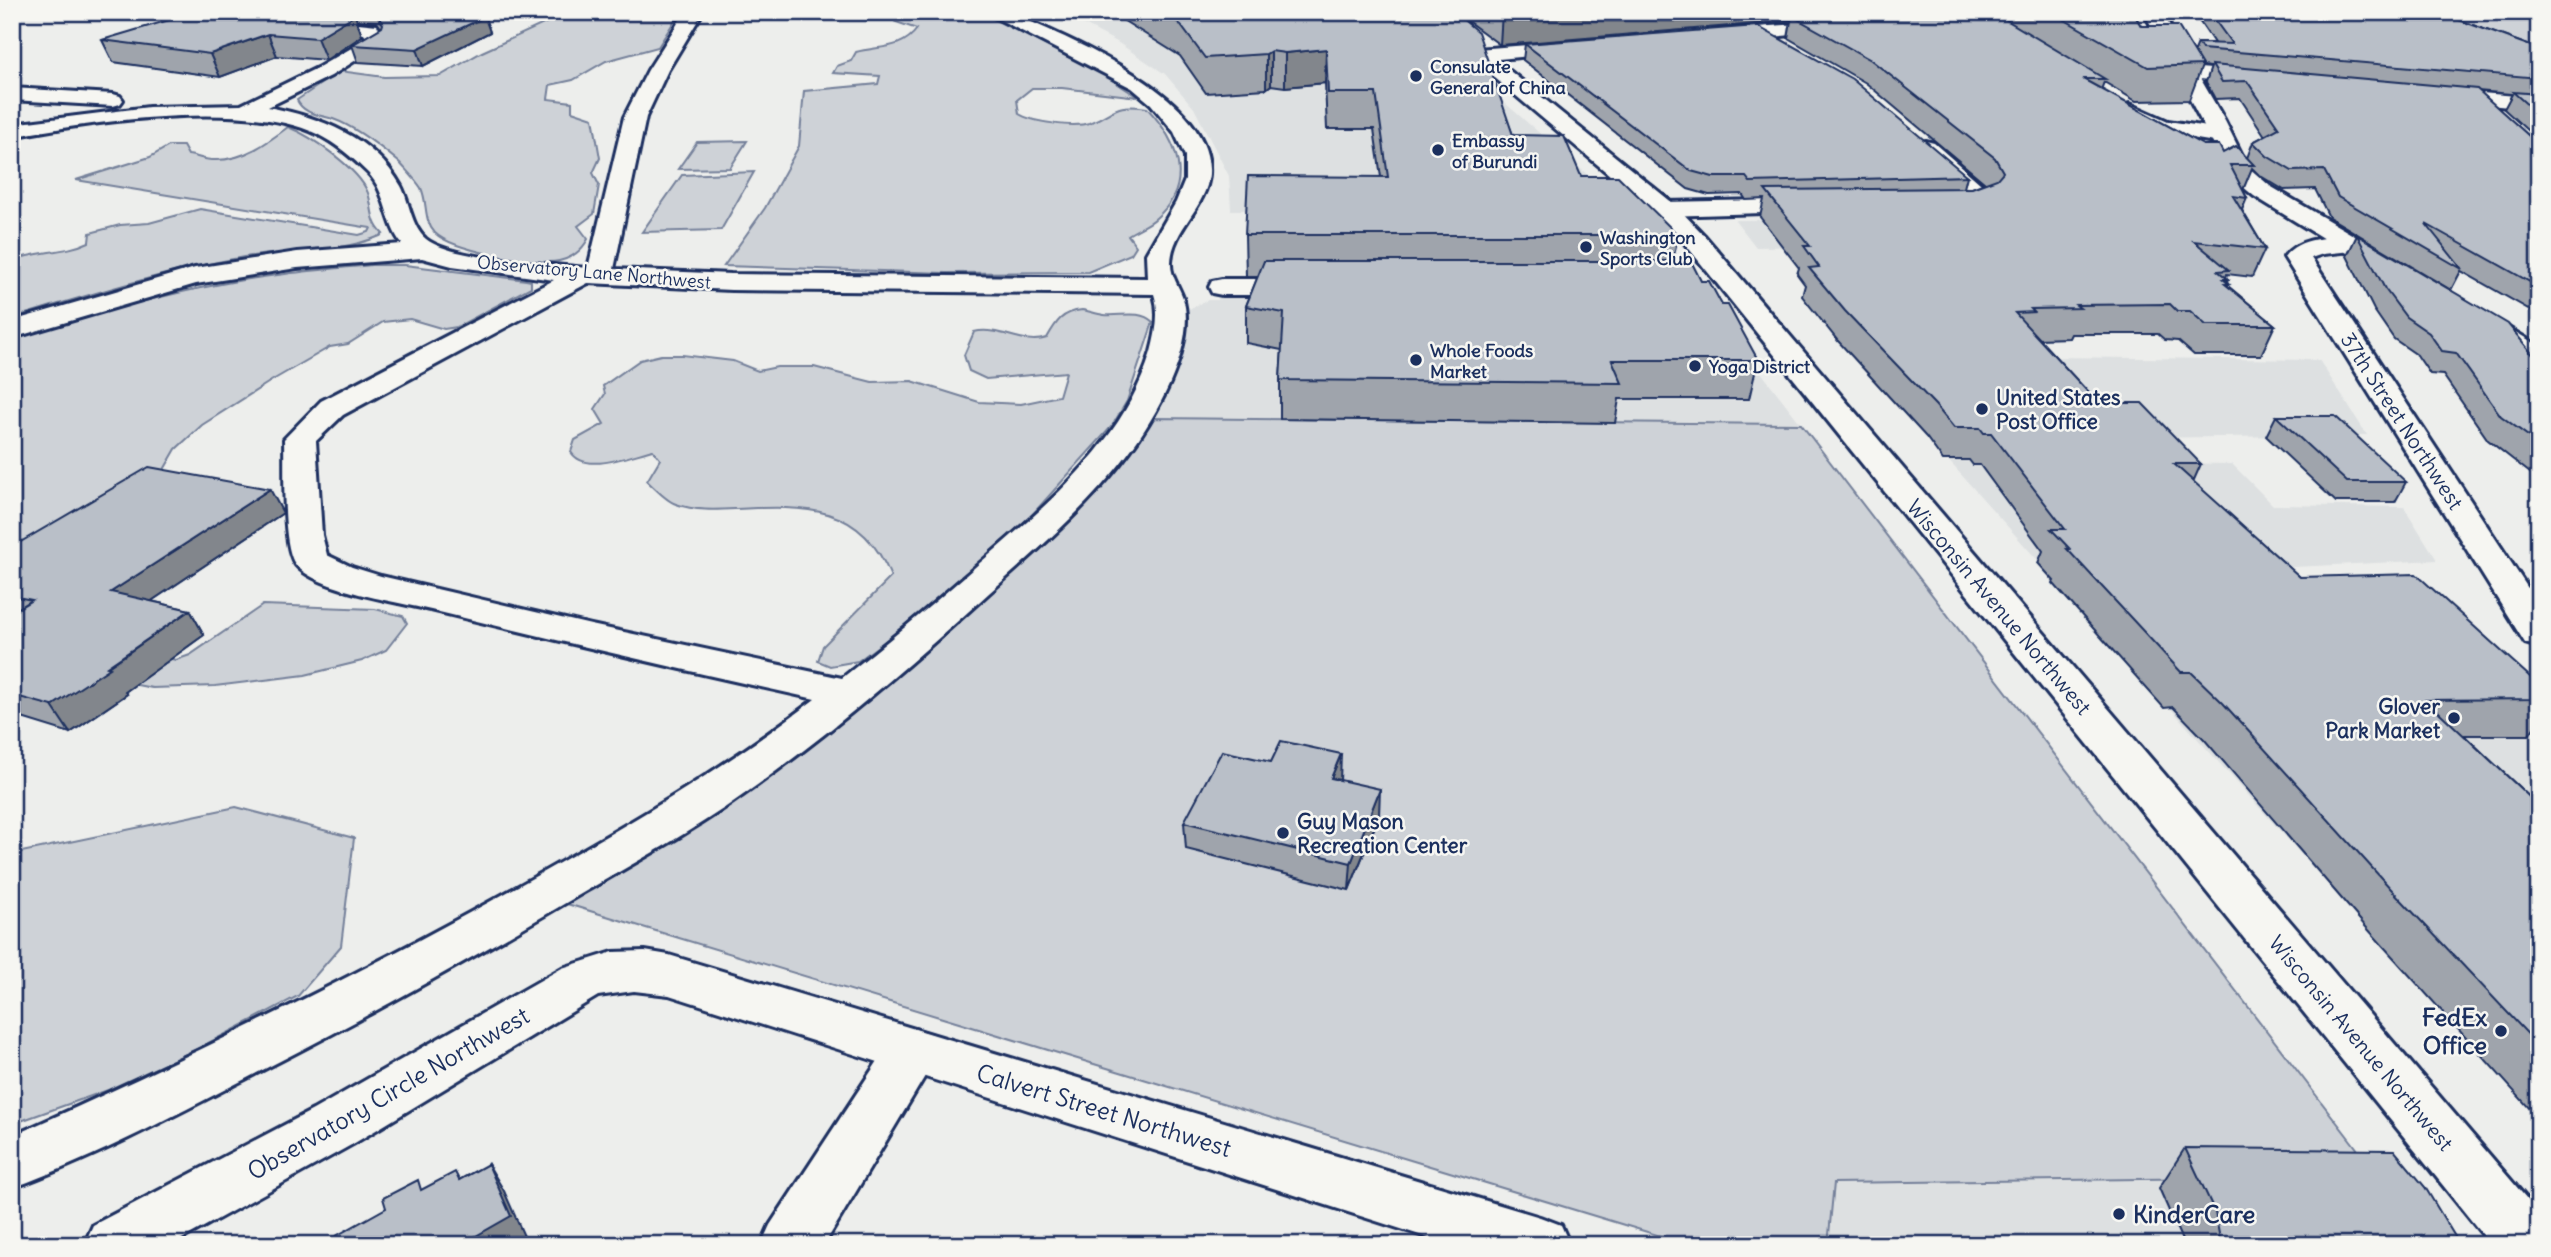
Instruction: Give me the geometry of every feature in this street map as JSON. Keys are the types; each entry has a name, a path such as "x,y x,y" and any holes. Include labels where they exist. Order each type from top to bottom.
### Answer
{"street":[{"path":"246,110 324,72 377,41 371,29 313,24 331,12"},
{"path":"694,12 658,70 635,117 592,275 332,408 300,439 304,535 310,560 324,570 497,616 849,693"},
{"path":"12,1163 156,1098 277,1039 477,933 727,785 849,693 947,611 1052,517 1104,460 1134,421 1155,383 1165,355 1172,310 1168,295 1160,286 1158,257 1192,197 1198,169 1182,128 1163,104 1139,84 994,12"},
{"name":"Wisconsin Avenue Northwest","path":"1426,12 1665,209 1734,287 2528,1245"},
{"path":"2152,12 2221,136 2234,165 2249,182 2422,288"},
{"path":"1698,37 1857,24"},
{"path":"1758,32 1793,52"},
{"path":"1477,55 1599,45"},
{"path":"2187,73 2278,80"},
{"path":"2413,93 2539,104"},
{"path":"19,95 87,97 178,109 246,110 282,116 311,125 329,133 362,155 387,181 396,200 402,226 417,247 424,250"},
{"path":"12,121 33,103 19,95"},
{"path":"2109,97 2162,127 2221,136"},
{"path":"2476,99 2503,124"},
{"path":"12,131 178,109"},
{"path":"1911,135 1980,195 1972,204 1922,205"},
{"path":"1665,209 1838,206"},
{"name":"37th Street Northwest","path":"2352,245 2315,247 2302,251 2297,257 2539,635"},
{"path":"12,330 146,289 222,271 347,254 424,250"},
{"name":"Observatory Lane Northwest","path":"424,250 449,258 497,266 592,275 751,283 1160,286"},
{"path":"1222,287 1331,287"},
{"path":"1698,287 1734,287"},
{"path":"2469,316 2539,358"},
{"name":"Observatory Circle Northwest","path":"114,1245 322,1134 580,982 608,971 631,968 669,975"},
{"name":"Calvert Street Northwest","path":"669,975 1540,1245"},
{"path":"791,1245 914,1051"}],"shaded area":[{"path":"546,12 680,12 658,47 606,61 573,80 550,85 548,99 572,102 572,111 593,118 600,158 593,173 599,185 594,214 578,226 588,239 583,247 564,260 548,262 514,259 476,251 444,239 431,228 421,188 400,163 359,132 333,119 308,111 297,100 340,71 384,77 440,76 482,52 548,22"},
{"path":"844,12 979,12 1101,73 1138,97 1062,88 1032,88 1017,100 1019,114 1043,122 1074,125 1089,123 1120,108 1147,108 1174,148 1179,177 1176,191 1168,205 1153,220 1128,235 1136,246 1131,254 1088,272 946,273 724,266 765,208 799,146 804,91 878,84 880,76 833,73 837,66 851,61 856,52 897,44 917,29 896,22 907,15 904,13 861,18"},
{"path":"1060,12 1400,12 1642,222 1691,282 1447,211 1231,210 1229,176 1194,108 1165,74 1117,42"},
{"path":"2428,12 2539,12 2539,46 2520,47"},
{"path":"288,127 321,146 355,174 368,193 374,220 383,234 348,245 244,257 185,269 12,318 12,261 80,246 89,242 90,233 120,225 149,223 200,209 359,235 369,232 371,228 76,180 150,157 169,146 183,146 188,155 209,160 236,157 246,154"},
{"path":"747,141 730,168 678,169 697,142"},
{"path":"754,172 721,230 642,232 682,175"},
{"path":"1910,219 1932,244 1756,247 1735,220"},
{"path":"371,265 405,265 526,280 531,281 531,287 457,327 444,329 410,319 383,322 348,344 330,347 202,425 176,449 154,487 12,572 12,338 194,289 277,275"},
{"path":"1220,292 1700,293 1801,424 1153,418 1186,350 1189,309 1208,300 1218,300"},
{"path":"1082,310 1104,315 1142,316 1153,322 1127,401 1112,426 1030,517 920,615 858,661 830,666 818,661 823,646 891,577 879,553 864,535 847,522 828,514 807,510 690,508 668,500 647,481 660,459 653,450 597,463 578,459 571,452 575,440 604,424 595,409 605,394 603,386 640,360 661,355 733,361 758,371 777,367 814,367 872,382 912,381 979,402 1021,404 1059,396 1066,372 986,379 969,371 964,355 974,332 993,332 1038,340 1047,338 1060,319 1069,313"},
{"path":"1854,355 2319,360 2367,435 2141,438 2162,463 2232,464 2273,505 2404,507 2437,560 2231,570 2513,693 2539,735 2539,1120"},
{"name":"Guy Mason Recreation Center","path":"1153,418 1801,424 2378,1176 1834,1183 1828,1245 1690,1245 554,900 1078,509"},
{"path":"263,605 375,609 403,616 407,623 386,650 362,661 305,675 215,686 152,688 53,668 12,628 176,660 190,655"},
{"path":"236,807 354,838 341,946 298,996 195,1050 108,1090 12,1124 12,854"},
{"name":"KinderCare","path":"2378,1176 2430,1245 1828,1245 1833,1183"}],"building":[{"path":"196,12 329,12 355,15 317,38 268,34 210,54 102,40"},
{"path":"375,12 452,12 446,15 485,17 417,49 352,45 382,27 383,24"},
{"path":"1161,12 1454,12 1478,32 1513,135 1564,136 1581,176 1618,176 1678,235 1245,235 1248,176 1388,177 1376,93 1328,93 1326,49 1205,58 1179,23"},
{"path":"1843,12 1993,12 2105,79 2083,79 2203,145 2219,145 2223,153 2236,146 2254,165 2230,165 2247,198 2233,196 2265,249 2194,241 2229,270 2218,271 2228,279 2223,279 2229,284 2225,284 2275,325 2206,325 2190,311 2177,311 2170,304 2076,305 2080,308 2031,309 2034,312 2015,313 2098,403 2142,403 2201,464 2174,464 2300,577 2416,574 2539,685 2539,699 2426,700 2539,806 2539,1046 2392,890 2223,703 2191,672 2181,672 2067,549 2070,549 2051,529 2065,529 1991,433 1984,433 1980,428 1954,428 1845,311 1809,268 1819,267 1804,246 1810,246 1765,190 1972,188 1997,179 2003,172 1995,158 1871,60 1792,16"},
{"path":"2051,12 2133,12 2141,26 2178,26 2202,65 2148,67"},
{"path":"2209,12 2437,12 2539,49 2539,78 2202,49 2198,43 2232,44"},
{"path":"1757,26 1852,79 1967,176 1750,182 1746,177 1713,177 1691,171 1525,44"},
{"path":"2212,65 2477,89 2539,145 2539,287 2426,224 2462,269 2338,197 2324,170 2292,171 2267,156 2253,142 2279,128 2247,81 2222,82"},
{"path":"2513,92 2539,94 2539,115"},
{"path":"2357,235 2508,324 2539,362 2539,444 2501,416 2456,353 2442,351 2429,333 2406,317 2385,289"},
{"path":"1264,261 1691,261 1701,281 1709,281 1722,305 1728,305 1758,360 1612,360 1622,383 1280,380 1284,313 1246,306"},
{"path":"2276,416 2335,416 2406,482 2347,482"},
{"path":"149,467 270,489 111,592 190,610 52,706 12,695 12,612 32,600 12,596 12,547"},
{"name":"Guy Mason Recreation Center","path":"1281,741 1341,754 1331,778 1380,789 1351,863 1184,822 1222,751 1271,762"},
{"path":"2185,1148 2394,1150 2425,1187 2460,1245 2221,1245 2215,1212"},
{"path":"488,1164 511,1216 460,1245 320,1245 386,1208 383,1198 418,1180 421,1190 455,1172 459,1180"}],"place":[{"name":"Consulate General of China","path":"1416,76"},
{"name":"Embassy of Burundi","path":"1438,150"},
{"name":"Washington Sports Club","path":"1586,247"},
{"name":"Whole Foods Market","path":"1416,360"},
{"name":"Yoga District","path":"1695,366"},
{"name":"United States Post Office","path":"1982,409"},
{"name":"Glover Park Market","path":"2454,718"},
{"name":"Guy Mason Recreation Center","path":"1283,833"},
{"name":"FedEx Office","path":"2501,1031"},
{"name":"KinderCare","path":"2119,1214"}]}
